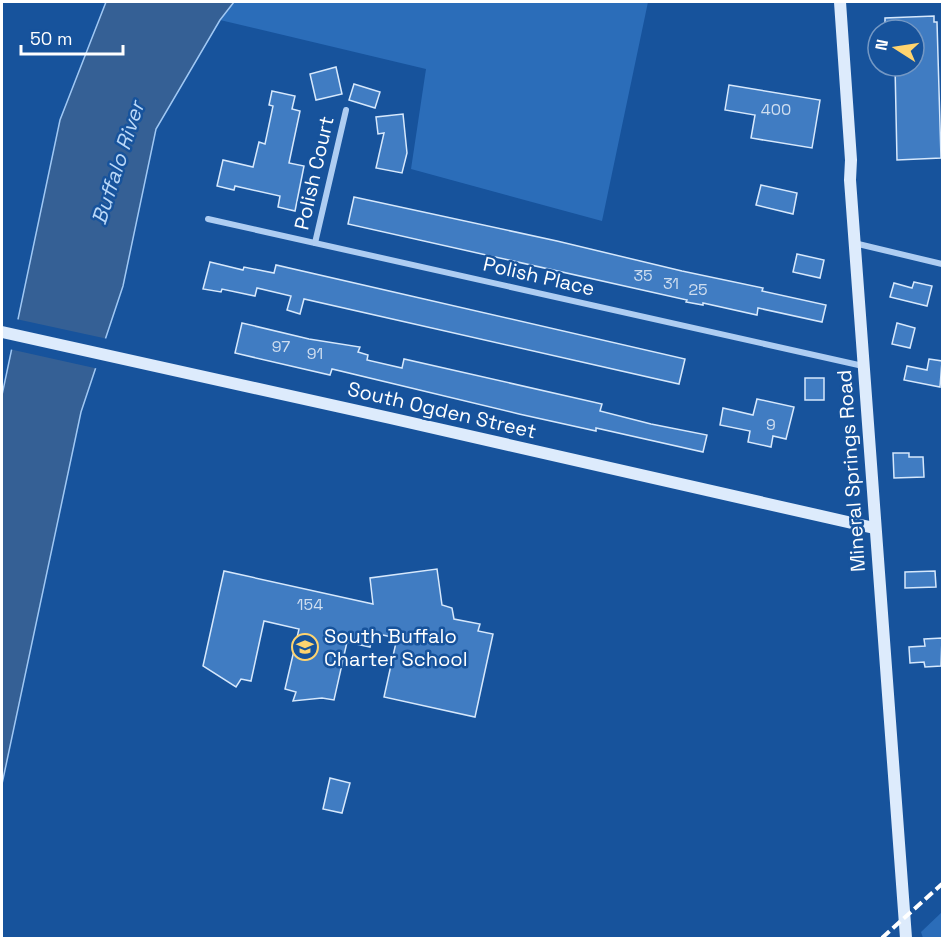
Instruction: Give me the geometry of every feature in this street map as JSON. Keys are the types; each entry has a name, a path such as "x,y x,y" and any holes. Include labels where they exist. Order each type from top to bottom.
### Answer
{"street":[{"name":"Mineral Springs Road","path":"840,2 874,528 906,939"},
{"name":"Polish Court","path":"315,243 346,110"},
{"name":"Polish Place","path":"208,219 863,366"},
{"path":"854,243 942,264"},
{"name":"South Ogden Street","path":"7,333 874,528"}],"shaded area":[{"path":"234,2 648,2 602,221 411,169 426,69 220,20"},
{"path":"942,912 942,938 923,938 921,932"}],"water":[{"name":"Buffalo River","path":"106,2 234,2 220,20 156,129 123,286 81,412 2,784 2,395 60,120"}],"pier":[{"path":"16,319 108,339 99,369 9,349"}],"building":[{"path":"934,16 934,22 937,22 941,158 897,160 895,78 926,78 926,18 885,18"},
{"path":"336,67 342,94 316,100 310,74"},
{"path":"354,84 380,92 375,108 349,100"},
{"path":"729,85 820,100 812,148 751,138 755,115 725,110"},
{"path":"272,91 295,96 292,109 300,111 289,163 304,166 295,211 278,207 280,196 235,186 234,190 217,186 223,160 253,167 259,142 265,144 273,106 269,105"},
{"path":"403,114 407,153 402,173 376,168 384,133 378,134 376,117"},
{"path":"761,185 797,193 793,214 756,205"},
{"path":"354,197 763,288 762,291 826,305 822,322 758,308 757,315 703,303 703,305 686,302 687,300 348,224"},
{"path":"797,254 824,260 820,278 793,272"},
{"path":"210,262 243,270 244,267 274,273 276,265 685,359 679,384 304,299 300,314 287,310 291,296 257,288 255,296 222,289 221,292 203,289"},
{"path":"914,282 932,286 927,306 890,297 894,283 912,288"},
{"path":"242,323 309,339 360,347 358,352 368,355 367,360 402,368 404,359 602,404 600,411 707,435 703,452 596,428 596,431 519,414 332,369 330,375 235,353"},
{"path":"897,323 915,328 910,348 892,344"},
{"path":"929,359 942,361 940,387 904,380 907,366 927,370"},
{"path":"805,378 824,378 824,400 805,400"},
{"path":"757,399 794,407 786,439 773,436 771,447 748,442 750,431 720,425 723,408 753,415"},
{"path":"893,453 909,453 909,457 923,457 924,477 894,478"},
{"path":"437,569 442,605 452,608 454,619 480,624 478,631 493,634 475,717 384,697 397,638 373,633 370,647 347,642 334,700 322,698 293,701 296,692 285,689 299,629 264,621 251,681 241,679 236,687 203,666 224,571 373,604 370,578"},
{"path":"935,571 936,587 905,588 905,572"},
{"path":"942,638 941,666 925,667 924,662 910,663 909,647 925,646 924,639"},
{"path":"330,778 350,783 342,813 323,809"}],"railway":[{"path":"882,938 942,884"}],"place":[{"name":"South Buffalo Charter School","path":"305,647"}]}
